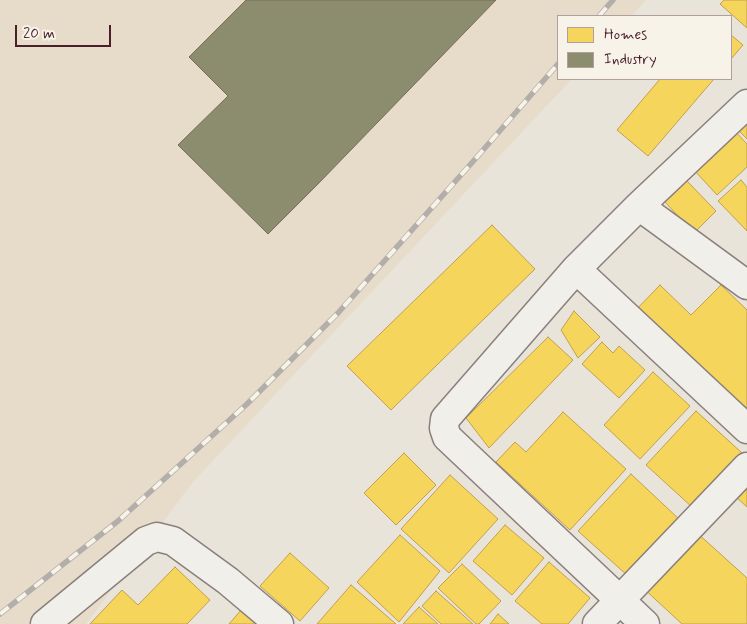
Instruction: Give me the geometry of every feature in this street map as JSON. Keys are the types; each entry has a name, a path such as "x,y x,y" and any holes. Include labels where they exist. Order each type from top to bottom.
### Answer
{"street":[{"path":"646,624 447,437 444,428 445,419 576,269 639,206 747,104"},
{"path":"639,206 745,280"},
{"path":"576,269 747,429"},
{"path":"598,624 747,467"},
{"path":"46,624 146,541 157,537 173,541 228,581 279,624"}],"shaded area":[{"path":"0,0 646,0 632,15 557,15 557,80 571,80 193,482 86,624 0,624"}],"building: Homes":[{"path":"724,0 747,0 747,28 720,4"},
{"path":"732,36 743,45 732,58"},
{"path":"659,80 713,80 648,156 617,130"},
{"path":"747,117 747,139 736,128"},
{"path":"735,131 747,144 747,167 717,195 694,170"},
{"path":"741,180 747,187 747,231 718,201"},
{"path":"687,181 716,211 694,233 665,202"},
{"path":"492,225 535,269 391,410 347,366"},
{"path":"660,285 691,315 721,285 747,310 747,424 633,313"},
{"path":"574,311 600,337 578,358 561,330"},
{"path":"548,337 573,360 489,448 466,418"},
{"path":"602,342 613,353 619,346 645,370 619,398 582,364"},
{"path":"653,372 690,406 640,459 604,425"},
{"path":"696,411 742,453 692,507 646,465"},
{"path":"563,412 626,469 570,530 496,462 515,442 526,452"},
{"path":"404,453 436,485 396,525 364,493"},
{"path":"631,474 680,520 628,576 578,531"},
{"path":"450,475 498,519 449,573 401,529"},
{"path":"747,484 747,507 735,496"},
{"path":"505,525 544,558 512,595 473,561"},
{"path":"695,531 747,578 747,624 682,624 642,587"},
{"path":"400,535 440,571 399,622 357,582"},
{"path":"290,553 329,588 300,621 260,586"},
{"path":"549,562 590,598 568,624 542,624 515,601"},
{"path":"462,564 501,601 479,624 476,624 438,588"},
{"path":"175,567 210,600 187,624 90,624 122,590 138,605"},
{"path":"351,585 396,624 317,624"},
{"path":"436,591 473,624 441,624 422,606"},
{"path":"419,607 438,624 403,624"},
{"path":"242,609 259,624 229,624"},
{"path":"498,614 509,624 490,624"}],"building: Industry":[{"path":"246,0 496,0 268,234 178,145 228,96 189,57"}],"railway":[{"path":"600,15 613,0"},
{"path":"0,614 118,521 247,404 338,313 557,65"}]}
